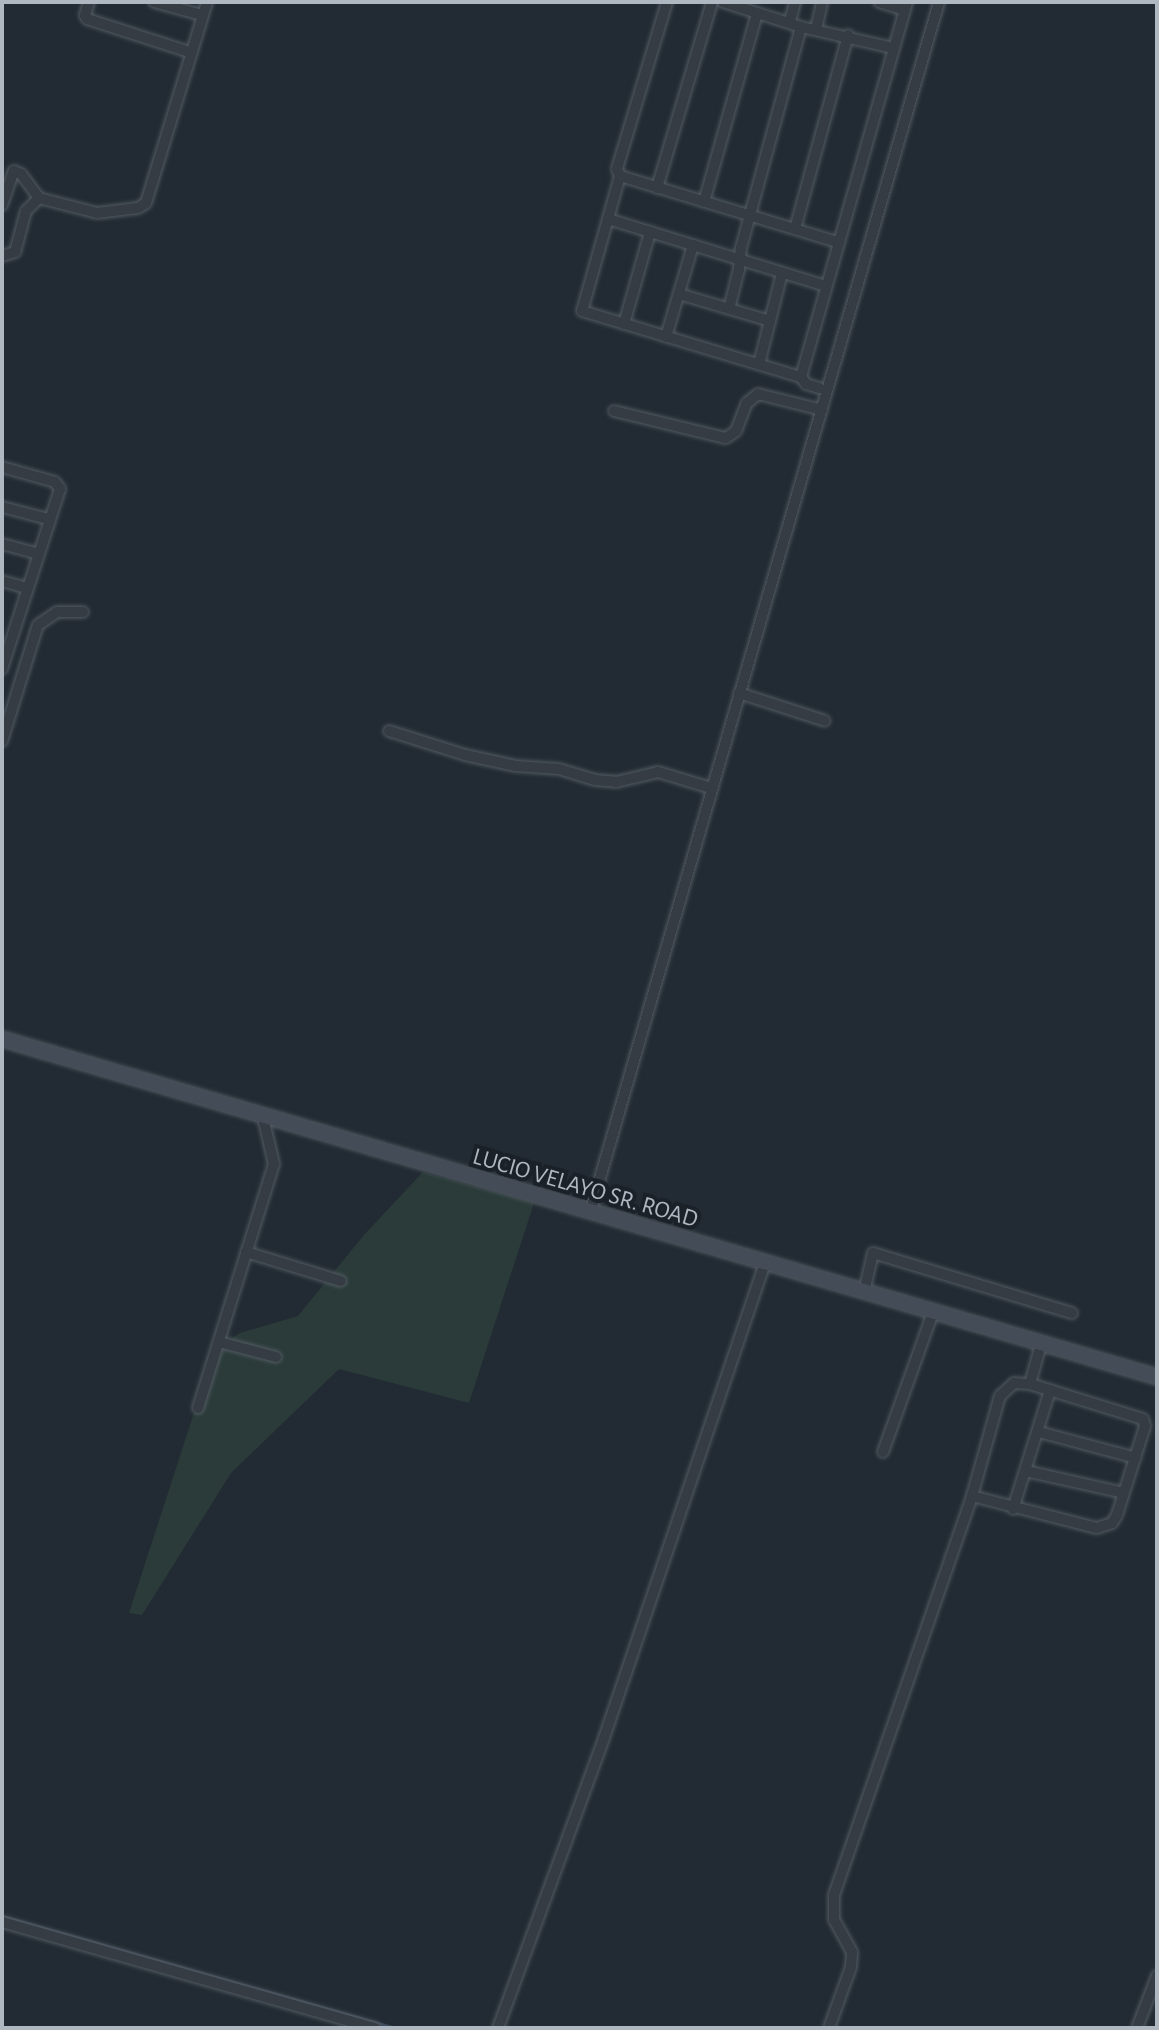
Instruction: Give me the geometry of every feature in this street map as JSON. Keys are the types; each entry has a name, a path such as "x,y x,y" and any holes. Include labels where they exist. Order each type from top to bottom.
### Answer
{"main road":[{"name":"LUCIO VELAYO SR. ROAD","path":"2,1039 1157,1377"}],"street":[{"path":"89,2 85,15 87,19 192,53"},
{"path":"154,2 202,15"},
{"path":"2,205 14,171 21,174 39,198 97,213 138,208 146,203 207,2"},
{"path":"667,2 617,169 620,176 582,311 801,377 806,384 819,388"},
{"path":"657,188 712,2"},
{"path":"723,2 801,27 848,35 893,48"},
{"path":"790,21 795,2"},
{"path":"816,29 822,2"},
{"path":"801,377 906,6 879,2"},
{"path":"590,1213 939,2"},
{"path":"704,202 757,13"},
{"path":"729,309 749,215 801,27"},
{"path":"795,229 848,35"},
{"path":"620,176 837,242"},
{"path":"2,256 15,252 26,211 39,198"},
{"path":"608,219 826,286"},
{"path":"624,324 650,232"},
{"path":"666,337 693,245"},
{"path":"759,364 782,273"},
{"path":"679,294 770,321"},
{"path":"614,411 726,438 736,431 747,403 758,394 822,410"},
{"path":"2,467 58,484 60,489 36,553 3,663"},
{"path":"2,507 48,519"},
{"path":"2,544 36,553"},
{"path":"2,581 26,588"},
{"path":"2,741 38,625 57,612 83,612"},
{"path":"2,622 15,625"},
{"path":"739,693 825,721"},
{"path":"389,731 465,755 516,766 559,769 595,780 616,782 658,772 711,788"},
{"path":"198,1408 274,1164 263,1117"},
{"path":"246,1252 341,1281"},
{"path":"864,1292 873,1253 1072,1313"},
{"path":"498,2028 604,1738 765,1263"},
{"path":"883,1452 933,1312"},
{"path":"219,1342 276,1357"},
{"path":"1030,1384 1041,1344"},
{"path":"829,2028 851,1967 852,1952 834,1920 834,1895 972,1496 1000,1396 1014,1383 1030,1384 1143,1419 1145,1426 1136,1458 1112,1523 1097,1528 1013,1509 972,1496"},
{"path":"1013,1509 1050,1390"},
{"path":"1039,1432 1136,1458"},
{"path":"1026,1471 1124,1493"},
{"path":"2,1922 375,2028"},
{"path":"1137,2028 1157,1976"}],"shaded area":[{"path":"423,1172 534,1203 469,1403 339,1369 231,1473 142,1615 129,1613 215,1348 240,1333 298,1316 363,1236"}],"waterway":[{"path":"2,1916 394,2028"}]}
